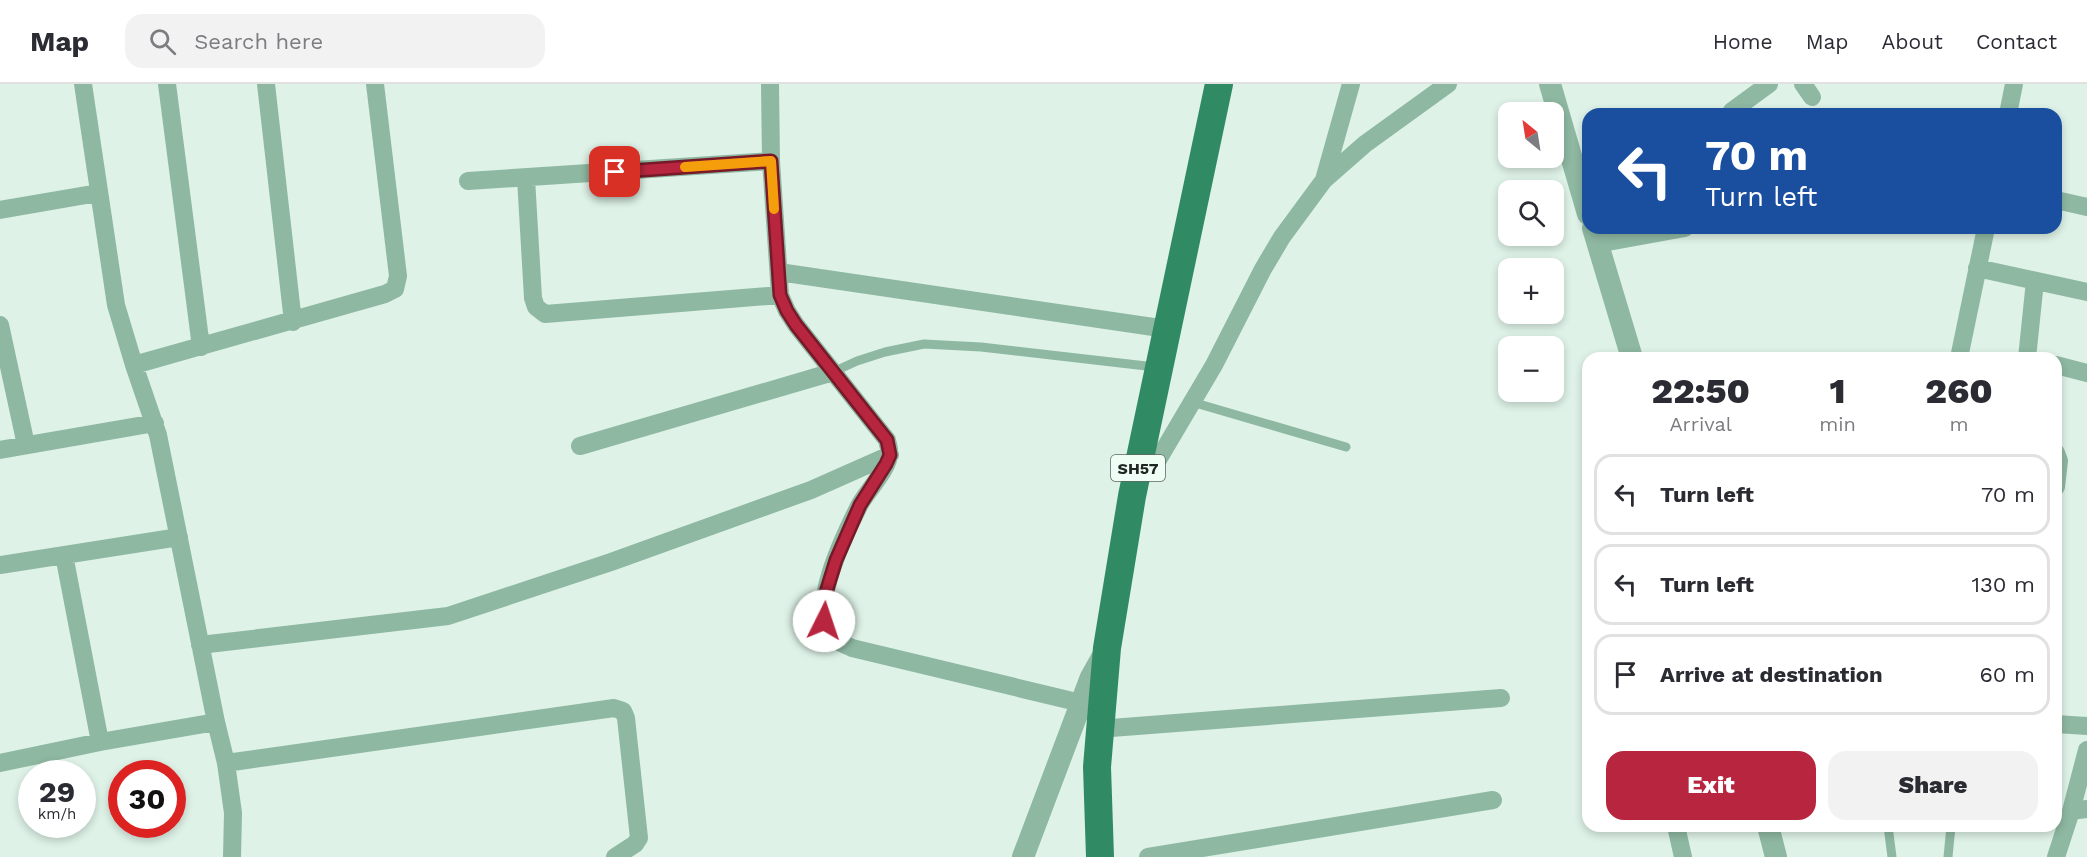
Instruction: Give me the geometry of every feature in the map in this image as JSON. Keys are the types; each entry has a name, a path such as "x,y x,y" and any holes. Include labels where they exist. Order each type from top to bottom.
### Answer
{"main road":[{"name":"SH57","path":"1100,857 1097,767 1132,495 1167,329 1223,95"},
{"name":"SH57","path":"1112,857 1109,825 1114,643 1152,470 1223,95"}],"street":[{"path":"83,84 116,305 155,423 226,763 233,813 232,857"},
{"path":"167,84 201,347"},
{"path":"266,84 293,322"},
{"path":"134,365 293,322 386,294 395,289 398,276 375,84"},
{"path":"770,84 771,161 780,295 796,325 887,440 890,455 860,505 833,570 824,599 824,621 832,637 852,648 1081,703"},
{"path":"1324,180 1351,84"},
{"path":"1152,470 1214,365 1263,268 1282,237 1324,180 1365,144 1448,84"},
{"path":"1550,84 1582,193"},
{"path":"1736,108 1769,84"},
{"path":"2009,108 2014,84"},
{"path":"468,181 771,161"},
{"path":"526,178 533,298 536,307 545,314 780,295"},
{"path":"0,210 98,193"},
{"path":"2062,201 2087,207"},
{"path":"1618,234 1595,236 1630,352"},
{"path":"1960,352 1985,234"},
{"path":"1977,268 2087,292"},
{"path":"779,272 1167,329"},
{"path":"2029,352 2035,281"},
{"path":"0,325 26,445"},
{"path":"2062,367 2087,373"},
{"path":"579,446 833,372"},
{"path":"0,450 155,423"},
{"path":"200,645 448,616 611,562 812,490 890,455"},
{"path":"0,565 178,537"},
{"path":"64,555 100,742"},
{"path":"1023,857 1091,677 1114,643"},
{"path":"1111,728 1501,698"},
{"path":"226,763 614,708 623,711 626,718 639,838 635,844 615,857"},
{"path":"0,763 100,742 216,722"},
{"path":"2062,724 2087,726"},
{"path":"2056,857 2079,810 2087,750"},
{"path":"1148,857 1493,800"},
{"path":"1677,832 1683,857"},
{"path":"1770,832 1776,857"}],"lane":[{"path":"833,372 885,352 924,344 1003,350 1159,368"},
{"path":"1192,402 1346,447"},
{"path":"1889,832 1892,857"},
{"path":"1948,857 1950,832"}],"slow traffic":[{"path":"685,167 771,161 774,209"}],"route":[{"path":"615,172 771,161 780,295 796,325 887,440 890,455 860,505 836,560 824,599 824,621"}]}
